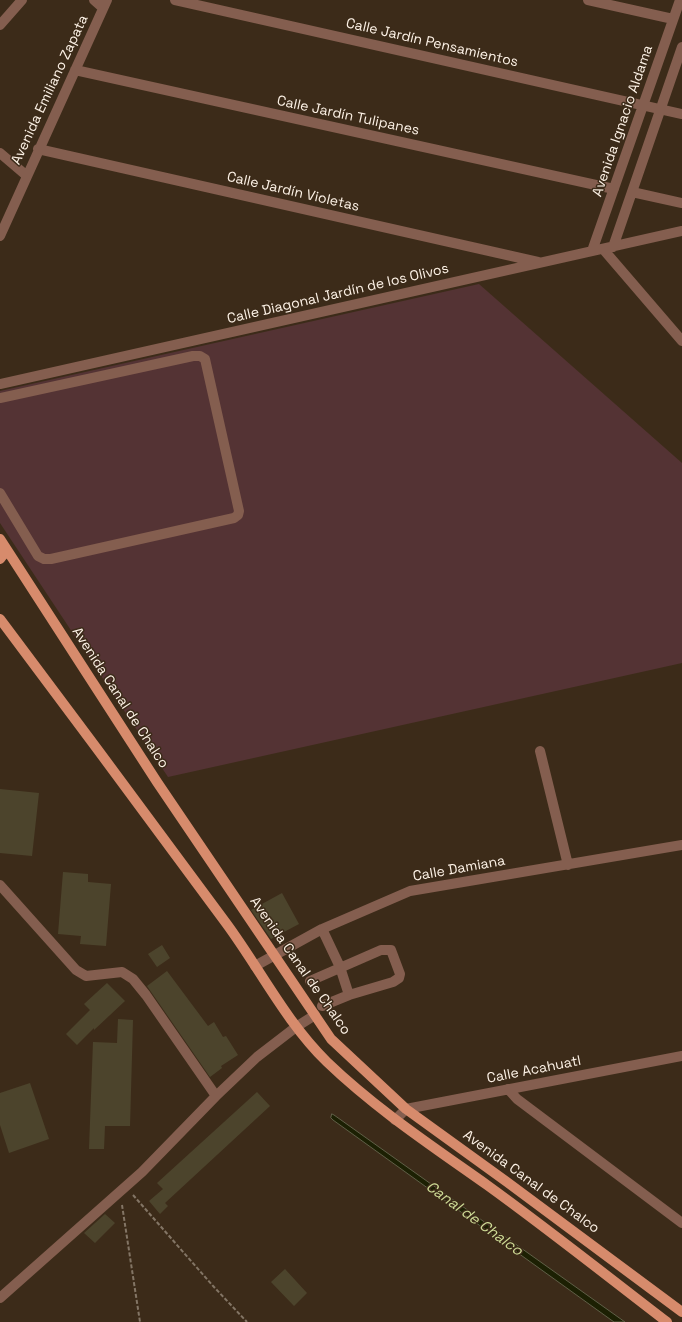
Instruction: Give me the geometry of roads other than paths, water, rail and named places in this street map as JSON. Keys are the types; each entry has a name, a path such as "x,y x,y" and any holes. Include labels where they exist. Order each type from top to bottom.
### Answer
{"main road":[{"path":"0,559 3,555 1,540"},
{"name":"Avenida Canal de Chalco","path":"1,540 157,782 331,1039 406,1109 508,1182 682,1312"},
{"name":"Avenida Canal de Chalco","path":"0,619 112,767 240,942 296,1027 326,1060 362,1094 395,1120 489,1187 667,1322"}],"street":[{"path":"0,25 22,0"},
{"path":"94,0 105,4"},
{"name":"Calle Jardín Pensamientos","path":"175,0 682,114"},
{"path":"588,0 674,18"},
{"name":"Avenida Ignacio Aldama","path":"603,249 614,189 680,0"},
{"name":"Avenida Emiliano Zapata","path":"0,236 105,4"},
{"path":"682,47 632,192 603,249 682,341"},
{"name":"Calle Jardín Tulipanes","path":"75,70 614,189"},
{"name":"Calle Jardín Violetas","path":"38,150 541,263"},
{"path":"0,153 27,176"},
{"path":"632,192 682,203"},
{"name":"Calle Diagonal Jardín de los Olivos","path":"0,384 682,231"},
{"path":"0,398 193,356 200,356 205,359 239,512 234,518 51,559 44,559 38,556 0,493"},
{"path":"540,751 568,865"},
{"name":"Calle Damiana","path":"255,966 322,929 410,891 682,845"},
{"path":"0,885 76,970 86,976 122,972 133,979 146,995 216,1096"},
{"path":"322,929 340,967 349,995"},
{"path":"310,981 381,950 391,950 400,974 399,978 393,982 349,995 322,1006"},
{"path":"0,1298 142,1172 216,1096 257,1057 314,1015"},
{"name":"Calle Acahuatl","path":"406,1109 682,1056"},
{"path":"508,1089 518,1099 682,1223"},
{"path":"395,1120 406,1109"}],"water":[{"name":"Canal de Chalco","path":"332,1114 625,1322 614,1322 333,1120 331,1118"}]}
